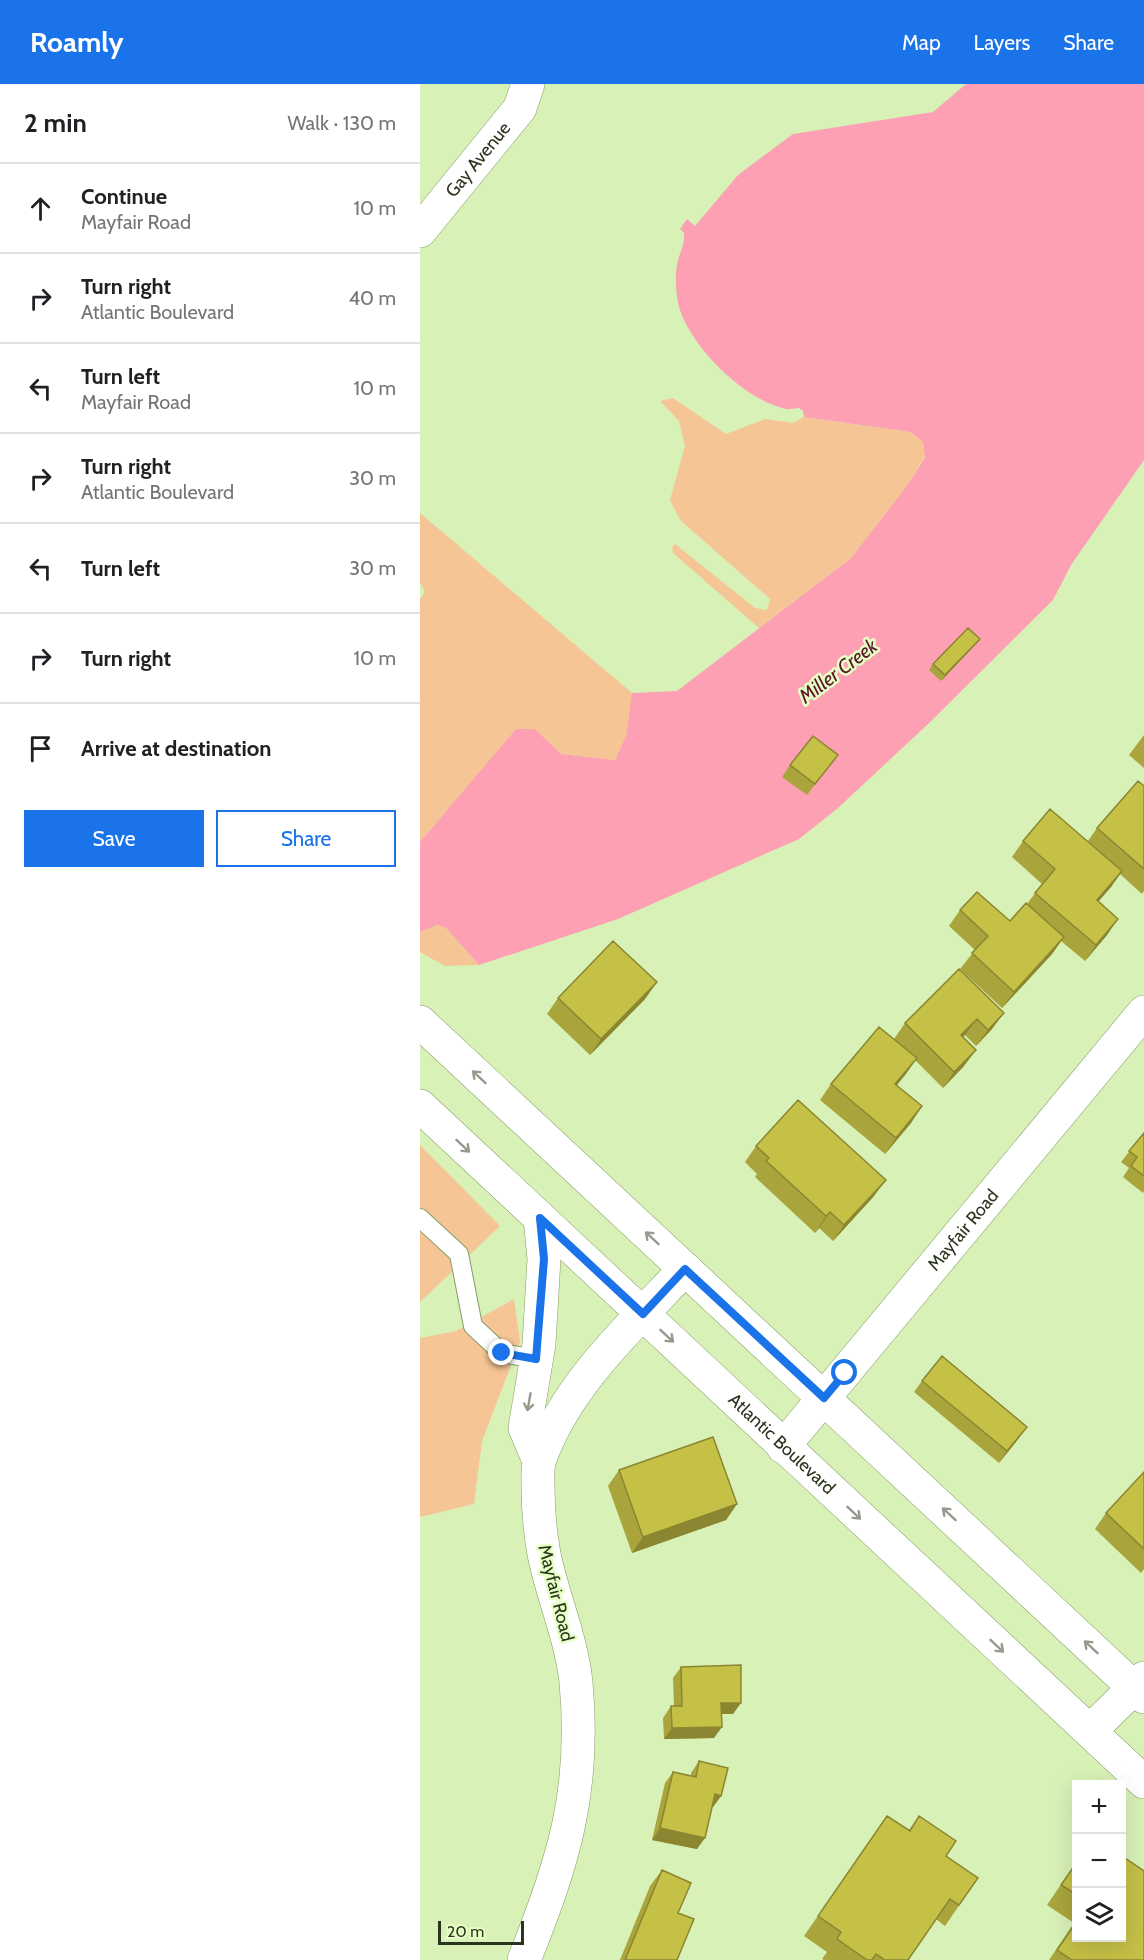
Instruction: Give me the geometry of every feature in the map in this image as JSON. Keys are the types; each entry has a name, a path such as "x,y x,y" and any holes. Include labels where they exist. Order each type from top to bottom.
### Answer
{"main road":[{"name":"Gay Avenue","path":"420,231 519,108 529,85"},
{"name":"Mayfair Road","path":"783,1447 1144,1012"},
{"path":"420,1022 824,1398 1141,1687 1090,1731"},
{"name":"Atlantic Boulevard","path":"420,1106 1144,1782"},
{"path":"539,1461 525,1428 536,1359 544,1259 540,1218"},
{"name":"Mayfair Road","path":"524,1960 564,1852 574,1808 579,1752 576,1681 567,1630 544,1554 538,1505 539,1461 567,1406 595,1369 685,1269"}],"lane":[{"path":"420,1218 459,1254 473,1326 502,1353 536,1359"}],"shaded area":[{"path":"673,398 726,434 765,419 793,423 804,417 910,432 923,442 925,456 909,483 851,558 759,628 673,553 672,547 675,544 755,608 767,610 770,599 680,520 670,500 685,446 679,421 660,401"},
{"path":"420,513 632,693 626,736 615,760 561,754 535,729 516,730 420,842 420,599 425,592 420,583"},
{"path":"439,925 446,928 479,965 445,966 420,952 420,932"},
{"path":"420,1145 500,1226 420,1302"},
{"path":"514,1299 520,1342 482,1441 474,1504 420,1517 420,1338 456,1331"}],"water":[{"name":"Miller Creek","path":"966,84 1144,84 1144,460 1071,565 1053,600 927,725 838,808 799,839 618,919 479,965 446,928 438,925 420,932 420,842 516,729 535,729 561,754 615,760 626,736 632,693 677,691 851,558 909,483 925,457 923,442 910,432 804,417 803,411 799,408 786,409 769,404 752,394 718,366 690,332 681,314 676,281 677,265 684,237 680,229 687,219 695,226 738,175 793,134 933,112"}],"building":[{"path":"968,628 980,639 945,675 933,664"},
{"path":"813,736 838,755 815,784 790,765"},
{"path":"1138,781 1144,786 1144,869 1097,828"},
{"path":"1050,809 1122,871 1097,900 1118,919 1096,945 1035,893 1055,869 1023,841"},
{"path":"977,892 1010,921 1026,903 1064,937 1014,992 972,953 988,936 960,910"},
{"path":"613,941 657,982 601,1039 558,998"},
{"path":"959,969 1004,1013 988,1030 977,1019 961,1035 976,1050 954,1072 905,1023"},
{"path":"879,1027 917,1058 895,1084 922,1106 896,1138 831,1084"},
{"path":"798,1100 886,1180 844,1225 830,1212 826,1216 766,1161 769,1158 756,1146"},
{"path":"1144,1133 1144,1176 1131,1166 1137,1157 1129,1151"},
{"path":"942,1356 1027,1427 1007,1451 922,1381"},
{"path":"713,1437 737,1504 643,1537 619,1470"},
{"path":"1144,1472 1144,1549 1106,1513"},
{"path":"741,1665 741,1703 721,1703 722,1727 672,1728 671,1706 682,1706 681,1667"},
{"path":"699,1761 728,1768 721,1796 715,1794 705,1838 660,1828 673,1772 696,1777"},
{"path":"887,1816 910,1831 919,1816 956,1841 946,1856 978,1878 959,1905 950,1899 908,1960 885,1960 876,1954 872,1960 867,1960 837,1939 841,1932 818,1916"},
{"path":"1126,1859 1144,1871 1144,1960 1072,1960 1057,1950 1072,1928 1072,1942 1126,1942"},
{"path":"1072,1869 1072,1892 1061,1885"},
{"path":"662,1870 691,1883 678,1913 694,1919 677,1960 625,1960"}],"route":[{"path":"502,1353 536,1359 544,1259 540,1218 643,1314 685,1269 824,1398 845,1373"}]}
